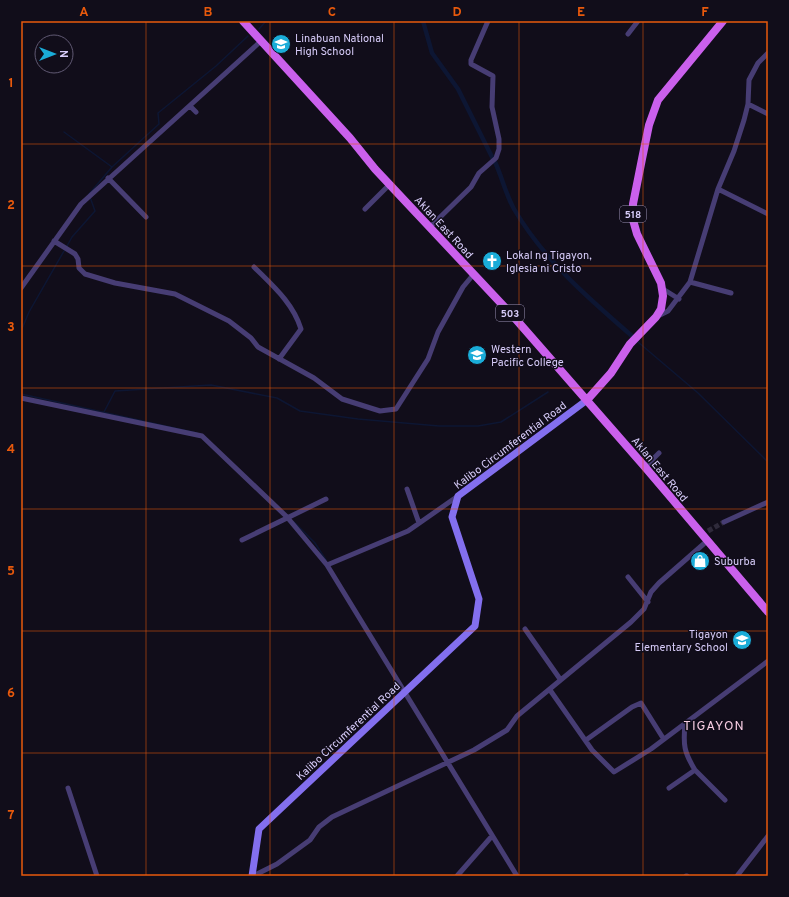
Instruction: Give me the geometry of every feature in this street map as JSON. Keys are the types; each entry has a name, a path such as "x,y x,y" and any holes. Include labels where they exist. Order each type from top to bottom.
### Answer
{"main road":[{"name":"Aklan East Road","path":"243,21 587,400 705,536 768,612"},
{"name":"Kalibo Circumferential Road","path":"253,876 259,830 475,626 478,599 452,517 458,496 587,400 616,367 630,344 656,317 663,304 663,289 637,234 633,220 634,196 649,125 658,100 722,21"}],"street":[{"path":"430,227 471,187 479,173 496,158 498,149 497,128 492,108 493,76 471,64 471,60 488,21"},
{"path":"628,34 638,21"},
{"path":"21,288 81,204 261,41"},
{"path":"656,317 664,314 679,299 690,282 718,189 734,151 748,104 749,80 758,63 768,52"},
{"path":"748,104 768,114"},
{"path":"190,106 196,112"},
{"path":"108,178 146,217"},
{"path":"365,209 390,184"},
{"path":"718,189 768,214"},
{"path":"54,241 75,254 78,259 79,268 85,274 127,286 175,294 229,321 251,338 258,347 314,378 342,399 380,411 396,409 428,359 438,332 463,286 473,275"},
{"path":"254,267 288,303 297,315 302,329 279,359"},
{"path":"690,282 731,293"},
{"path":"663,289 679,299"},
{"path":"21,398 202,436 287,517 326,565 517,876"},
{"path":"645,467 659,453"},
{"path":"407,489 419,523"},
{"path":"326,565 408,531 458,496"},
{"path":"242,540 326,499"},
{"path":"724,522 768,502"},
{"path":"253,876 277,864 310,840 319,827 332,817 447,763 503,733 517,716 550,690 560,679 613,638 644,609 652,592 659,583 705,536"},
{"path":"628,577 648,602"},
{"path":"525,629 560,679"},
{"path":"550,690 596,755 614,772 651,749 768,661"},
{"path":"586,740 632,707 642,703 664,738"},
{"path":"685,724 684,749 686,756 695,770 725,800"},
{"path":"669,788 695,770"},
{"path":"68,788 96,876"},
{"path":"457,876 492,836"},
{"path":"737,876 768,836"}],"waterway":[{"path":"259,29 266,21"},
{"path":"423,21 432,53 458,89 493,159"},
{"path":"89,194 112,167 159,124 158,113 216,66 248,36"},
{"path":"64,132 112,167"},
{"path":"495,162 514,209 539,245 583,293 632,336"},
{"path":"67,246 72,237 95,211 90,197"},
{"path":"21,331 29,312 64,251"},
{"path":"638,342 698,393 768,462"},
{"path":"104,412 115,391 211,385 277,398 300,411 358,419 439,426 478,426 501,422 548,392"},
{"path":"21,394 197,433"},
{"path":"294,522 315,543 326,560"}],"tunnel":[{"path":"708,531 724,522"}],"place":[{"name":"Linabuan National High School","path":"281,44"},
{"name":"Lokal ng Tigayon, Iglesia ni Cristo","path":"492,261"},
{"name":"Western Pacific College","path":"477,355"},
{"name":"Suburba","path":"700,561"},
{"name":"Tigayon Elementary School","path":"742,640"}],"district":[{"name":"TIGAYON","path":"714,725"}]}
